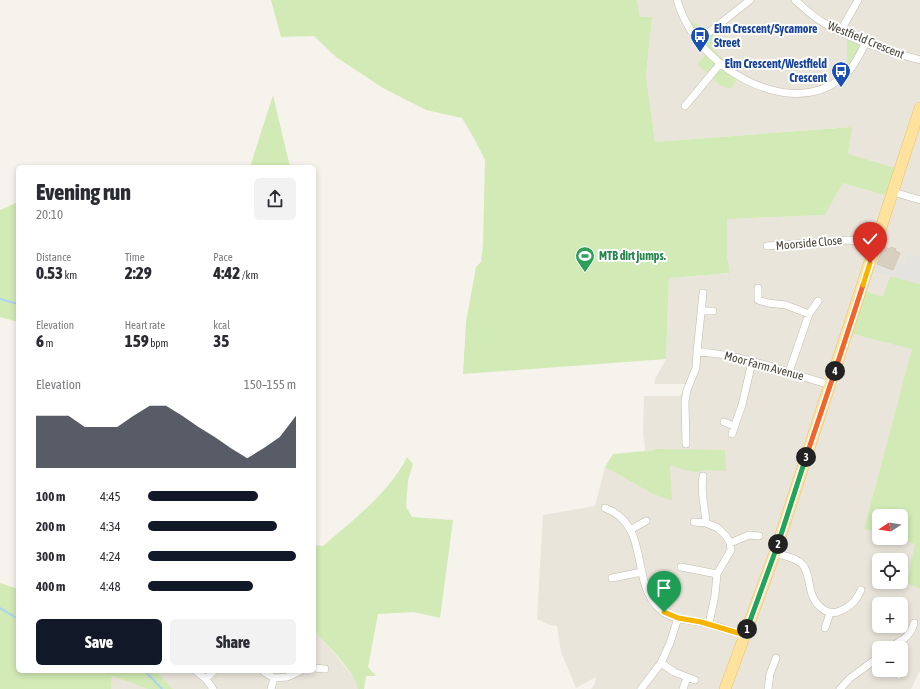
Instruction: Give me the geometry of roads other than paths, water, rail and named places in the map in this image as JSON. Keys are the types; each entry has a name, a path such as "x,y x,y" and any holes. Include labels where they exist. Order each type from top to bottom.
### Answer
{"main road":[{"path":"725,689 774,553 831,385 920,108"}],"street":[{"path":"677,0 682,14 698,40 720,64 748,82 762,87 794,93 814,91 831,84 848,71 860,54 866,42"},
{"path":"698,40 750,0"},
{"name":"Westfield Crescent","path":"795,0 823,23 840,32 920,60"},
{"path":"840,32 858,0"},
{"path":"685,106 720,64"},
{"path":"893,192 920,200"},
{"name":"Moorside Close","path":"767,246 848,240 858,241 874,248"},
{"path":"758,288 758,300 786,305 809,314"},
{"path":"686,444 685,401 687,390 696,368 703,293"},
{"path":"789,372 809,314 818,301"},
{"path":"702,311 713,312"},
{"name":"Moor Farm Avenue","path":"697,352 727,355 831,385"},
{"path":"732,434 742,405 752,362"},
{"path":"724,422 734,426"},
{"path":"703,476 701,487 706,523"},
{"path":"605,508 616,514 630,530 635,540 648,594 655,605 664,612 678,618 709,624 745,635"},
{"path":"630,530 646,521"},
{"path":"694,522 706,523 718,528 726,536 730,543 731,550 717,574 715,595 709,624"},
{"path":"730,543 749,535 759,536"},
{"path":"774,553 799,561 804,566 813,597 824,610 830,613 850,607 861,590"},
{"path":"681,567 717,574"},
{"path":"612,578 642,572"},
{"path":"825,628 830,613"},
{"path":"640,689 661,663 670,643 678,618"},
{"path":"900,641 907,637 913,630 914,623"},
{"path":"768,689 770,674 776,658"},
{"path":"840,689 850,678 872,662"},
{"path":"661,663 674,672 695,680"},
{"path":"316,668 324,669"},
{"path":"198,673 206,679 213,689"},
{"path":"206,679 212,673"},
{"path":"266,673 274,678 295,673"},
{"path":"271,689 274,678"},
{"path":"683,689 687,678"}],"waterway":[{"path":"0,299 16,303"},
{"path":"0,608 16,618"},
{"path":"147,673 162,689"}],"place":[{"name":"Elm Crescent/Sycamore Street","path":"700,53"},
{"name":"Elm Crescent/Westfield Crescent","path":"841,88"},
{"name":"MTB dirt jumps.","path":"585,273"}]}
